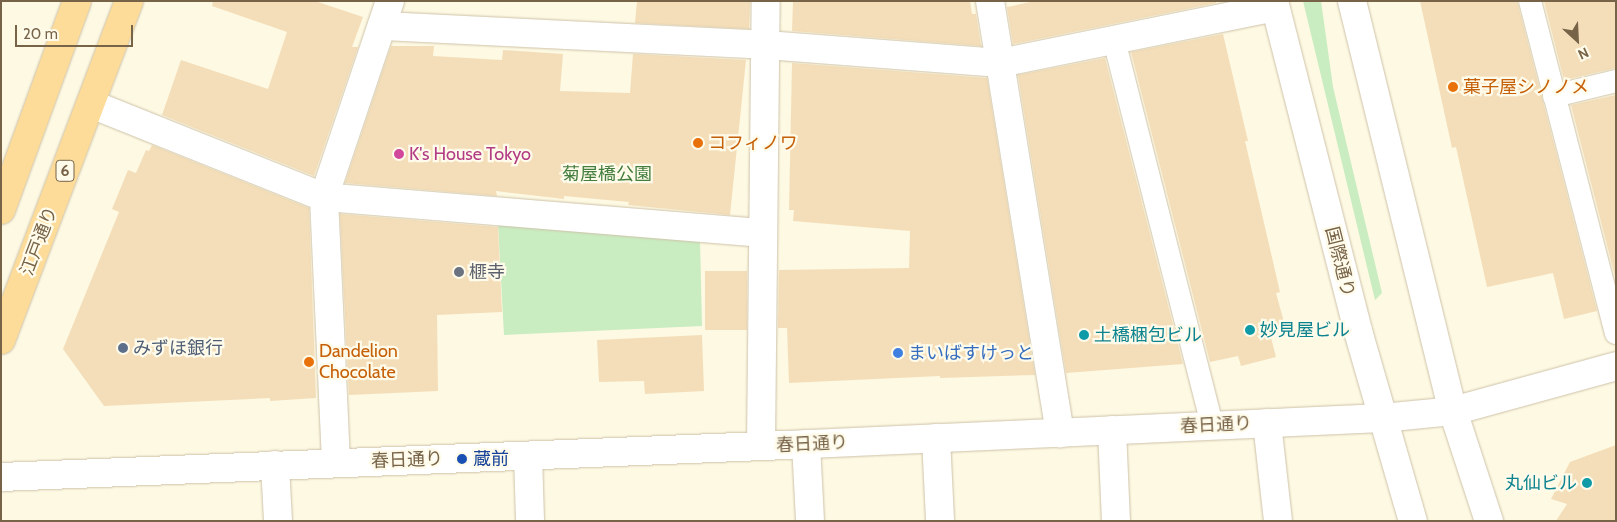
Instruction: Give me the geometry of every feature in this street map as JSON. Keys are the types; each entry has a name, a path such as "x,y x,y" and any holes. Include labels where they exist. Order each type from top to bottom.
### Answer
{"highway":[{"path":"1,210 77,1"},
{"name":"江戸通り","path":"1,340 128,1"}],"street":[{"path":"761,446 766,1"},
{"path":"990,1 1060,433"},
{"path":"1352,1 1453,411 1489,521"},
{"path":"336,462 324,197 386,14 1000,63 1275,4"},
{"name":"国際通り","path":"1275,4 1382,418 1412,521"},
{"path":"90,104 324,197 762,233"},
{"name":"春日通り","path":"1,477 336,462 528,456 1382,418 1453,411 1616,366"},
{"path":"1266,423 1278,521"},
{"path":"1112,430 1116,521"},
{"path":"936,438 940,521"},
{"path":"806,444 810,521"},
{"path":"528,456 530,521"},
{"path":"275,465 278,521"}],"lane":[{"path":"1530,1 1616,333"},
{"path":"1114,40 1212,426"},
{"path":"1554,96 1616,81"}],"green space":[{"path":"1303,1 1321,1 1333,87 1382,293 1375,300"},
{"path":"498,224 700,240 702,326 504,335"}],"building":[{"path":"213,1 315,1 363,17 352,47 358,47 314,176 162,115 181,60 268,89 287,32 212,6"},
{"path":"637,1 750,1 749,29 635,23"},
{"path":"793,1 970,1 972,14 976,14 981,46 792,31"},
{"path":"1035,1 1216,1 1216,3 1013,44 1007,7"},
{"path":"1420,1 1517,1 1597,311 1564,319 1553,273 1487,287 1456,147 1452,148"},
{"path":"1544,1 1616,1 1616,68 1564,80"},
{"path":"1223,34 1248,141 1245,141 1280,292 1276,293 1285,326 1269,330 1276,357 1241,366 1238,356 1210,362 1131,52"},
{"path":"391,46 434,46 433,56 502,60 503,50 563,54 560,91 630,93 633,54 746,60 730,215 628,205 629,202 564,196 564,199 496,191 497,196 345,183"},
{"path":"1105,58 1183,364 1066,373 1018,75"},
{"path":"792,63 987,78 1035,375 940,378 940,376 789,383 787,328 778,328 779,270 909,268 910,231 793,221 794,210 789,210"},
{"path":"1616,95 1616,280 1571,105"},
{"path":"152,145 309,208 316,398 270,401 270,398 104,406 63,349 119,212 112,209 128,170 136,173 146,150 149,151"},
{"path":"340,214 498,227 502,312 437,315 438,391 349,395"},
{"path":"705,271 747,271 747,330 705,330"},
{"path":"702,335 704,391 645,394 644,381 599,382 597,340"},
{"name":"丸仙ビル","path":"1616,445 1616,521 1556,521 1567,504 1551,499 1570,462"}],"place":[{"name":"菓子屋シノノメ","path":"1453,87"},
{"name":"コフィノワ","path":"698,143"},
{"name":"K's House Tokyo","path":"399,154"},
{"name":"榧寺","path":"459,272"},
{"name":"妙見屋ビル","path":"1250,330"},
{"name":"土橋梱包ビル","path":"1084,335"},
{"name":"みずほ銀行","path":"123,348"},
{"name":"まいばすけっと","path":"898,353"},
{"name":"Dandelion Chocolate","path":"309,362"},
{"name":"蔵前","path":"462,459"},
{"name":"丸仙ビル","path":"1587,483"}],"park label":[{"name":"菊屋橋公園","path":"607,174"}]}
